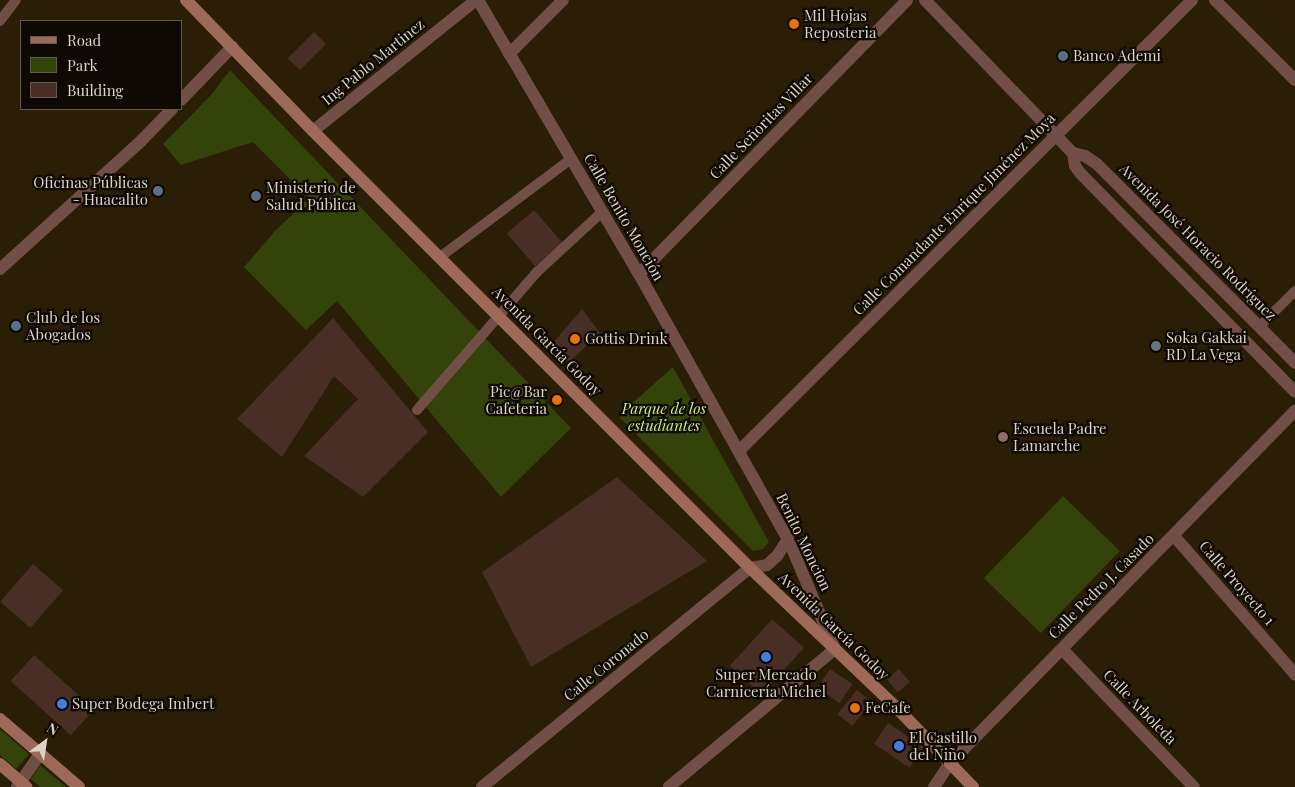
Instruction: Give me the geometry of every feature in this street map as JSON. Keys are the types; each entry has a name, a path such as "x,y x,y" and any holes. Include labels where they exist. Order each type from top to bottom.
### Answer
{"main road":[{"name":"Avenida García Godoy","path":"186,0 313,131 750,568 835,649 973,787"},
{"path":"0,719 79,787"},
{"path":"0,764 21,785"}],"street":[{"name":"Calle Benito Monción","path":"477,0 639,274 739,451"},
{"name":"Ing Pablo Martinez","path":"313,131 477,0"},
{"path":"510,54 562,0"},
{"name":"Calle Señoritas Villar","path":"639,274 907,0"},
{"name":"Avenida José Horacio Rodríguez","path":"925,0 1073,153 1085,156 1096,164 1295,363"},
{"name":"Calle Comandante Enrique Jiménez Moya","path":"739,451 1192,0"},
{"path":"1215,0 1295,80"},
{"path":"182,99 232,47"},
{"path":"0,269 138,144 171,110"},
{"name":"Avenida José Horacio Rodríguez","path":"1073,153 1075,166 1081,174 1295,392"},
{"name":"Calle Pedro J. Casado","path":"934,787 950,763 1295,412"},
{"name":"Benito Moncion","path":"739,451 788,538 835,649"},
{"name":"Calle Proyecto 1","path":"1174,536 1295,674"},
{"name":"Calle Coronado","path":"482,787 750,568 767,565 777,556 788,538"},
{"path":"669,787 835,649"},
{"name":"Calle Arboleda","path":"1062,649 1194,787"},
{"path":"21,785 40,754"}],"lane":[{"path":"0,22 16,0"},
{"path":"440,257 571,160"},
{"path":"417,410 537,272 602,212"},
{"path":"1260,327 1295,291"}],"green space":[{"path":"230,70 571,428 501,497 337,301 306,330 244,267 275,231 309,198 253,142 181,165 163,144 211,95"},
{"name":"Parque de los estudiantes","path":"673,367 769,542 763,549 753,551 618,416"},
{"path":"1063,496 1120,551 1041,633 984,578"},
{"path":"0,729 29,754 16,769 0,755"},
{"path":"40,765 66,787 40,787 31,779"}],"building":[{"path":"314,32 326,44 300,70 288,58"},
{"path":"534,210 562,242 535,266 507,234"},
{"name":"Gottis Drink","path":"582,309 600,333 568,363 551,345"},
{"path":"333,318 428,432 363,497 304,456 358,399 334,376 282,457 237,419"},
{"path":"617,477 707,561 531,667 482,572"},
{"path":"33,564 63,590 30,628 0,602"},
{"name":"Super Mercado Carnicería Michel","path":"772,619 804,648 762,695 730,666"},
{"name":"Super Bodega Imbert","path":"34,655 94,709 71,735 11,681"},
{"path":"830,669 852,684 840,703 817,688"},
{"path":"899,669 910,682 898,692 887,679"},
{"name":"FeCafe","path":"857,690 872,702 852,726 837,714"},
{"name":"El Castillo del Niño","path":"888,723 924,747 910,768 874,744"}],"place":[{"name":"Mil Hojas Reposteria","path":"794,24"},
{"name":"Banco Ademi","path":"1063,56"},
{"name":"Oficinas Públicas - Huacalito","path":"158,191"},
{"name":"Ministerio de Salud Pública","path":"256,196"},
{"name":"Club de los Abogados","path":"16,326"},
{"name":"Gottis Drink","path":"575,339"},
{"name":"Soka Gakkai RD La Vega","path":"1156,346"},
{"name":"Pic@Bar Cafeteria","path":"557,400"},
{"name":"Escuela Padre Lamarche","path":"1003,437"},
{"name":"Super Mercado Carnicería Michel","path":"766,657"},
{"name":"Super Bodega Imbert","path":"62,704"},
{"name":"FeCafe","path":"855,708"},
{"name":"El Castillo del Niño","path":"899,746"}]}
